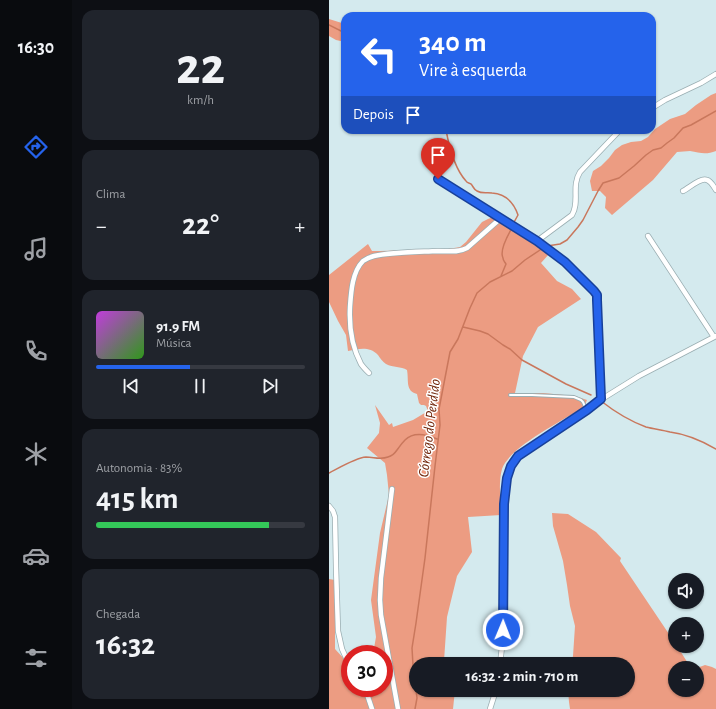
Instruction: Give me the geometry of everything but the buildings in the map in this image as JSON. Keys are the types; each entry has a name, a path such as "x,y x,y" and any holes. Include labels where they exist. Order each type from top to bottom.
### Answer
{"street":[{"path":"656,106 694,87 716,74"},
{"path":"537,241 571,215 574,211 575,181 577,176 616,134"},
{"path":"438,179 544,245 565,262 597,295 601,399"},
{"path":"683,192 705,179 710,181 716,190"},
{"path":"369,373 362,365 356,352 351,327 350,312 351,290 359,267 363,262 373,256 438,251 458,252 467,248 501,218"},
{"path":"501,657 503,630 504,504 507,478 511,466 518,456 601,399 639,376 715,337 648,236"},
{"path":"392,489 381,578 380,600 381,615 398,709"},
{"path":"329,506 335,517 338,631 341,645"},
{"path":"368,697 371,709"},
{"path":"490,709 494,697"}],"lane":[{"path":"510,395 574,397 583,402 587,410"}],"shaded area":[{"path":"329,19 341,23 341,41 329,36"},
{"path":"716,93 716,151 706,153 690,151 677,152 653,180 612,215 605,208 606,197 600,191 592,191 590,181 593,171 601,166 615,150 622,145 641,141 651,134 656,134 656,128 670,119 685,114"},
{"path":"496,216 502,216 549,254 541,263 557,281 572,289 581,299 538,327 523,356 515,393 543,393 575,396 587,400 584,407 526,443 507,461 502,469 500,480 501,515 468,517 472,552 457,576 447,617 444,657 409,657 409,697 454,697 453,709 329,709 329,579 335,580 335,649 341,656 341,697 393,697 393,645 375,645 376,637 371,600 380,533 389,495 387,475 385,463 367,448 379,433 380,423 375,405 389,425 392,423 393,427 413,420 428,411 426,406 419,403 417,394 413,393 409,388 407,370 386,364 375,352 371,350 364,349 348,351 346,335 329,302 329,275 368,244 372,251 448,249 460,247 466,242 482,222"},
{"path":"552,513 568,514 596,532 621,558 620,561 668,633 668,653 681,653 687,661 668,661 668,697 704,697 705,665 716,669 716,709 570,709 569,697 635,697 635,657 573,657 575,626 570,606 563,561 553,526"}],"waterway":[{"path":"329,25 341,31"},
{"name":"Córrego do Perdido","path":"547,246 560,244 567,240 583,220 603,183 619,178 646,155 653,150 661,148 674,138 683,128 716,111"},
{"path":"447,134 453,157 462,176 474,189 481,192 501,195 509,200 518,215 513,224"},
{"path":"501,276 506,264 503,260 502,251 506,238 512,228"},
{"name":"Córrego do Perdido","path":"413,657 412,648 425,558 440,425 439,409 450,352 458,339 477,293 490,282 512,271 543,248"},
{"path":"463,327 488,334 510,349 522,360 566,384 591,395"},
{"path":"601,401 623,416 640,425 688,436 716,449"},
{"path":"329,473 357,459 366,457 389,457 405,440 413,435 425,435 437,439"},
{"name":"Córrego do Perdido","path":"415,709 417,697"}],"route":[{"path":"438,179 537,241 565,262 597,295 601,399 518,456 511,466 507,478 504,504 503,630"}]}
